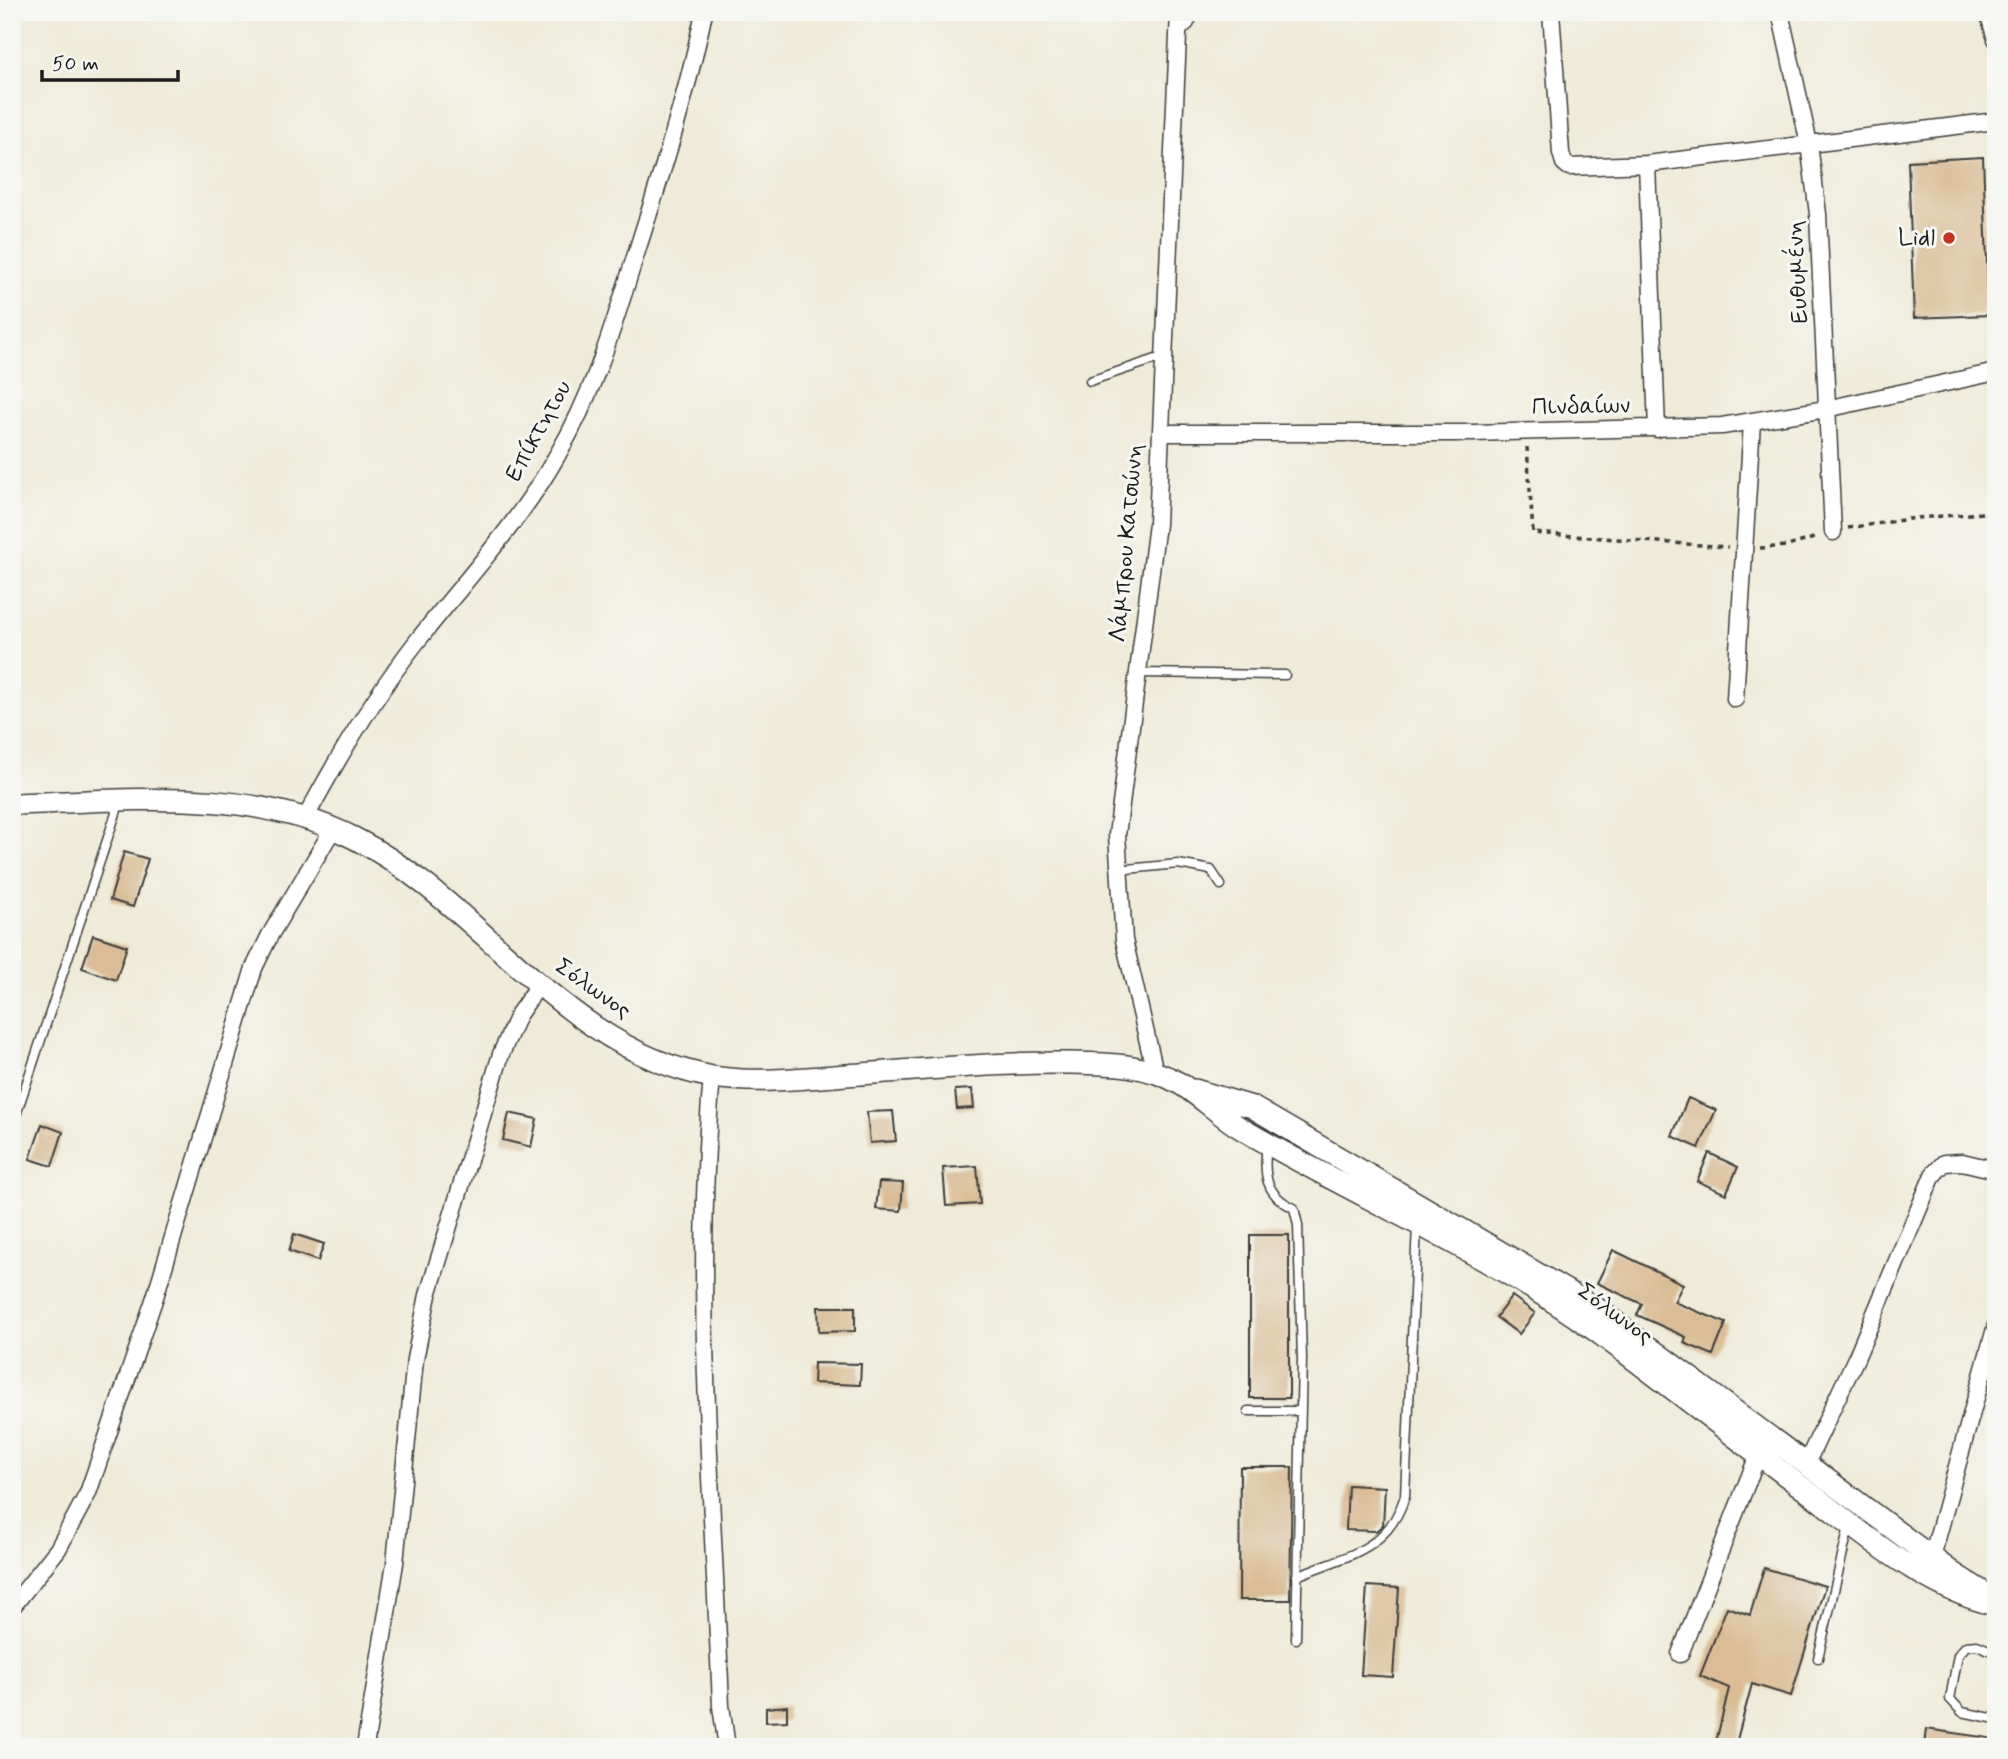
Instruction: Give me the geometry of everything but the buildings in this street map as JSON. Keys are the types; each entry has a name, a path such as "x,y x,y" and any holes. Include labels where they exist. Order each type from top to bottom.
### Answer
{"street":[{"name":"Επίκτητου","path":"304,819 359,724 390,677 491,551 557,457 579,417 610,338 654,199 693,62 704,12"},
{"name":"Λάμπρου Κατσώνη","path":"1155,1072 1153,1051 1141,1016 1126,952 1117,870 1120,800 1157,524 1179,12"},
{"path":"1551,12 1564,163 1574,169 1647,164 1996,121"},
{"name":"Ευθυμένη","path":"1780,12 1809,144 1818,214 1833,532"},
{"path":"1988,12 1996,39"},
{"path":"1647,164 1657,429"},
{"name":"Πινδαίων","path":"1160,433 1657,429 1752,422 1826,409 1996,372"},
{"path":"1735,699 1752,422"},
{"name":"Σόλωνος","path":"12,804 217,802 304,819 333,829 381,853 422,883 539,985 595,1027 636,1049 712,1077 783,1079 1026,1063 1121,1064 1155,1072 1186,1088 1252,1107 1596,1308 1996,1602"},
{"path":"12,1607 58,1549 88,1493 155,1297 254,968 270,935 333,829"},
{"path":"365,1747 395,1563 415,1359 422,1319 439,1252 501,1054 518,1015 539,985"},
{"path":"712,1077 705,1202 709,1428 721,1706 727,1747"},
{"name":"Σόλωνος","path":"1186,1088 1212,1109 1268,1142 1517,1279 1560,1307 1887,1552 1969,1599 1996,1602"},
{"path":"1806,1464 1857,1356 1933,1175 1944,1163 1962,1162 1996,1170"},
{"path":"1932,1557 1988,1380 1996,1325"},
{"path":"1680,1654 1758,1455"}],"lane":[{"path":"1178,35 1189,25 1195,12"},
{"path":"1090,381 1165,356"},
{"path":"1138,673 1285,675"},
{"path":"12,1127 120,801"},
{"path":"1117,870 1168,865 1202,866 1215,873 1221,885"},
{"path":"1268,1142 1264,1168 1266,1182 1282,1203 1294,1209 1298,1225 1300,1410 1296,1639"},
{"path":"1297,1576 1378,1542 1400,1513 1405,1496 1417,1225"},
{"path":"1248,1411 1300,1410"},
{"path":"1818,1658 1850,1524"},
{"path":"1996,1653 1977,1645 1966,1646 1958,1655 1951,1699 1962,1712 1996,1719"}],"path":[{"path":"1525,430 1533,533 1745,548 1788,546 1833,532 1916,518 1996,512"}],"place":[{"name":"Lidl","path":"1949,238"}]}
